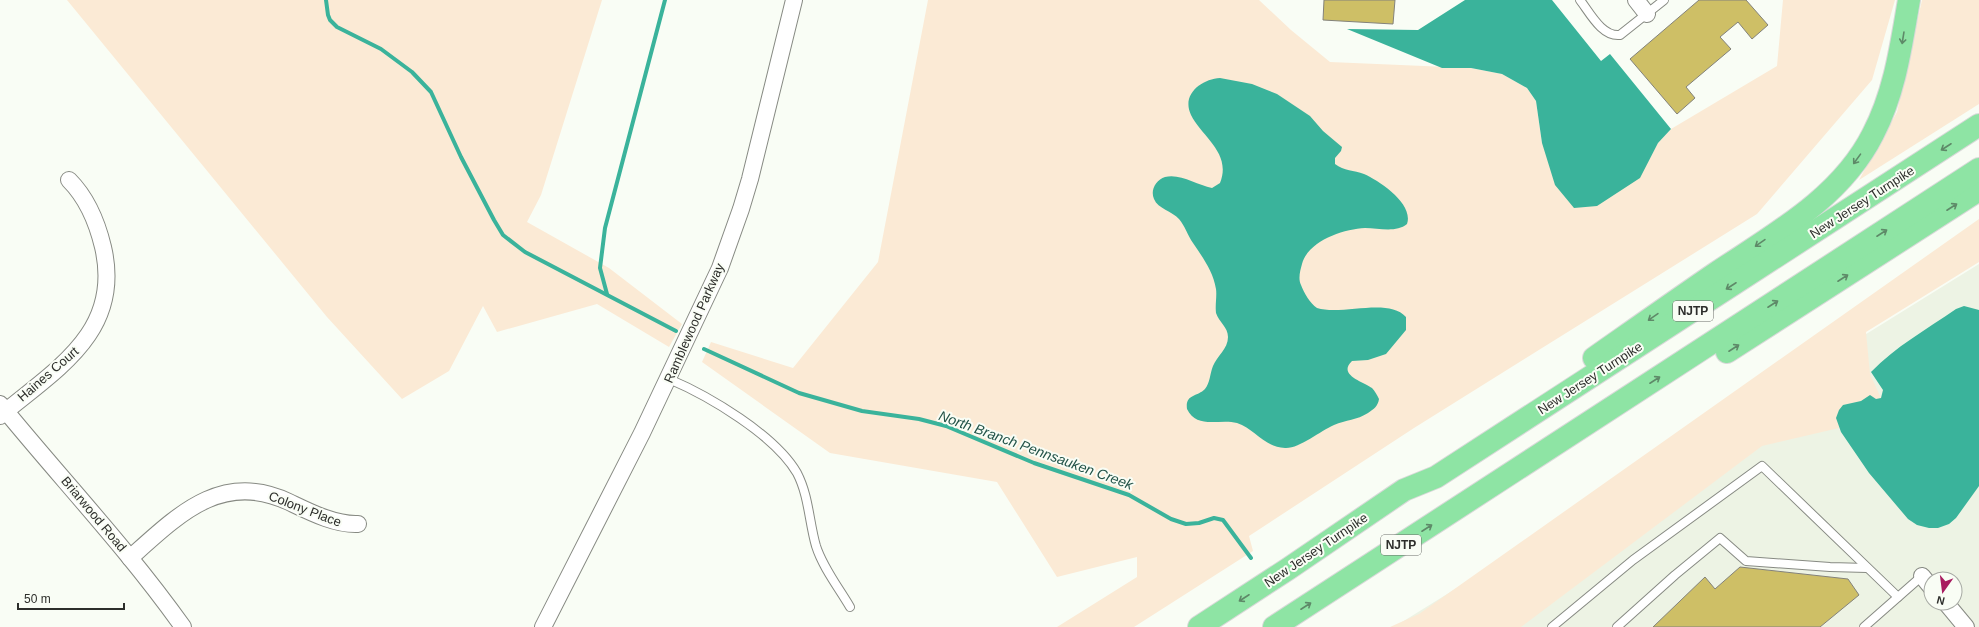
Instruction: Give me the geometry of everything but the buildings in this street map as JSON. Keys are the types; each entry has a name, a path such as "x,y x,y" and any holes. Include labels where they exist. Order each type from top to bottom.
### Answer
{"highway":[{"path":"1404,490 1427,470 1757,246 1813,206 1832,188 1860,155 1873,136 1883,113 1896,75 1909,0"},
{"name":"New Jersey Turnpike","path":"1199,627 1288,570 1404,490 1436,477 1979,126"},
{"name":"NJTP","path":"1274,627 1979,169"},
{"path":"1529,462 1655,398 1979,190"}],"street":[{"name":"Ramblewood Parkway","path":"543,627 669,379 720,268 741,209 794,0"},
{"path":"1636,0 1647,14"},
{"name":"Haines Court","path":"2,410 48,377 84,343 100,314 104,299 106,268 101,238 90,210 76,187 69,180"},
{"name":"Briarwood Road","path":"2,410 130,558 183,627"},
{"name":"Colony Place","path":"130,558 173,521 202,502 219,494 237,491 256,491 274,495 305,511 347,525 358,524"},
{"path":"1953,611 1966,627"}],"lane":[{"path":"1580,0 1606,33 1613,36 1620,35 1664,0"},
{"path":"669,379 694,389 740,419 788,460 797,474 805,493 816,547 850,607"},
{"path":"1557,626 1633,560 1762,466 1898,597"},
{"path":"1616,627 1720,538 1746,561 1867,568"},
{"path":"1864,627 1898,597 1923,584"}],"shaded area":[{"path":"67,0 602,0 541,195 527,222 609,268 682,324 669,347 597,304 497,332 483,306 449,371 402,399 327,317"},
{"path":"928,0 1259,0 1291,30 1330,62 1471,68 1502,74 1527,88 1536,101 1542,143 1639,178 1658,143 1671,129 1777,66 1783,0 1895,0 1872,80 1757,214 1414,428 1249,536 1253,551 1134,627 1057,627 1137,577 1137,557 1057,577 997,482 830,453 702,362 711,342 793,368 878,262"},
{"path":"1465,0 1552,0 1601,61 1610,54 1671,129 1658,143 1640,178 1597,206 1574,208 1555,185 1542,143 1536,101 1527,88 1502,74 1471,68 1442,68 1347,29 1418,30"},
{"path":"1922,0 1979,0 1979,104 1859,180 1897,112"},
{"path":"1220,78 1252,84 1277,94 1310,116 1323,131 1342,147 1341,151 1335,158 1335,164 1345,169 1371,177 1401,201 1408,216 1407,224 1403,227 1393,229 1365,228 1337,234 1319,243 1311,249 1306,256 1300,272 1300,283 1308,298 1317,308 1339,310 1377,307 1388,308 1398,311 1406,317 1406,330 1386,354 1368,360 1352,361 1348,366 1348,370 1353,378 1372,388 1379,399 1378,404 1370,412 1356,419 1334,425 1303,443 1291,448 1271,445 1249,429 1237,423 1209,422 1197,419 1191,415 1187,409 1187,404 1190,398 1202,392 1207,387 1213,366 1228,341 1228,333 1216,313 1216,289 1213,276 1181,222 1176,216 1162,208 1156,202 1153,196 1153,189 1159,180 1171,176 1183,178 1212,188 1220,183 1223,172 1219,154 1191,115 1189,100 1191,94 1200,85 1206,81"},
{"path":"1979,219 1979,262 1866,332 1870,374 1881,398 1843,405 1839,428 1762,446 1521,627 1390,627 1419,614"},
{"path":"1979,264 1979,627 1394,627"},
{"path":"1964,306 1979,310 1979,486 1956,518 1949,524 1938,528 1929,528 1917,525 1908,519 1869,473 1841,432 1836,418 1843,405 1861,401 1870,395 1876,399 1881,398 1883,390 1871,372 1890,354 1956,309"}],"waterway":[{"name":"North Branch Pennsauken Creek","path":"326,0 330,20 337,27 381,49 412,72 431,92 461,157 503,235 525,252 676,331"},
{"path":"607,294 600,268 605,228 665,0"},
{"name":"North Branch Pennsauken Creek","path":"704,349 799,393 862,411 919,419 946,426 1034,463 1129,495 1171,519 1186,524 1199,523 1214,518 1223,520 1251,558"}]}
